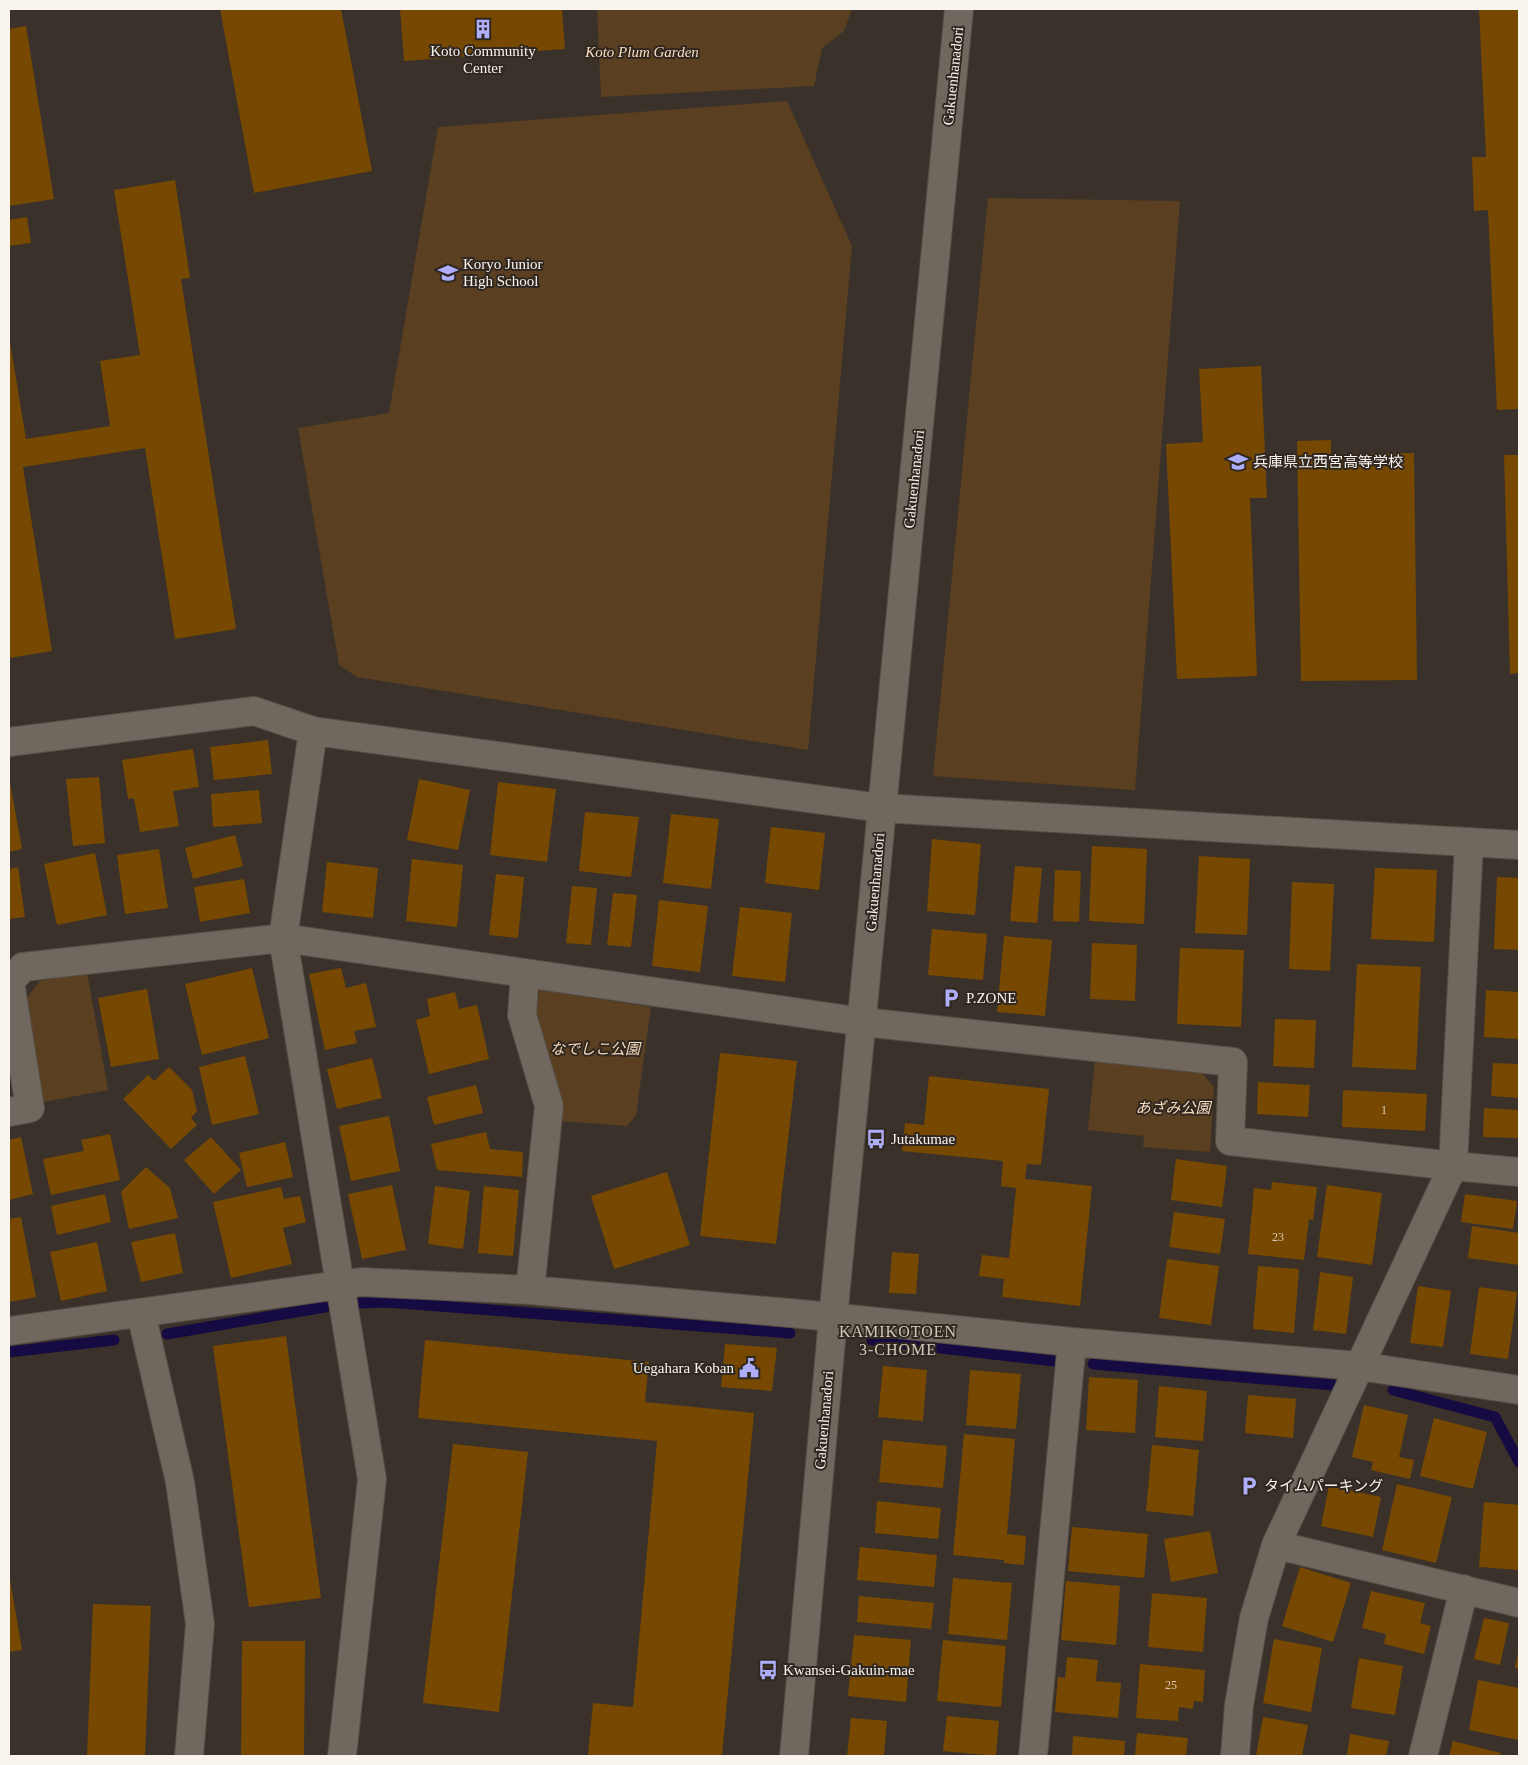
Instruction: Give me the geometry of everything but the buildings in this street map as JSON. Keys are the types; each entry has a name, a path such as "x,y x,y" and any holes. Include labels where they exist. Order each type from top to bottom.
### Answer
{"street":[{"name":"Gakuenhanadori","path":"794,1756 833,1318 863,1022 959,9"},
{"path":"9,742 254,711 313,731 882,808 1519,845"},
{"path":"313,731 283,938 372,1479 342,1756"},
{"path":"1235,1756 1239,1706 1254,1618 1276,1545 1454,1166 1469,842"},
{"path":"9,1112 30,1108 10,982 23,967 283,938 863,1022 1233,1062 1230,1141 1519,1172"},
{"path":"525,973 522,1015 550,1106 530,1290"},
{"path":"9,1332 361,1282 530,1290 1072,1342 1359,1366 1519,1390"},
{"path":"141,1313 180,1482 200,1624 189,1756"},
{"path":"1033,1756 1072,1342"},
{"path":"1276,1545 1519,1602"},
{"path":"1423,1756 1464,1590"}],"green space":[{"name":"Koto Plum Garden","path":"597,9 852,9 844,31 822,48 814,86 601,97"},
{"path":"787,101 852,246 808,750 357,677 339,665 298,428 389,413 438,127"},
{"path":"988,198 1180,201 1135,790 933,776"},
{"path":"87,972 108,1090 44,1102 26,999 40,981"},
{"name":"なでしこ公園","path":"540,990 651,1007 636,1115 627,1126 560,1121 562,1113 534,1019"},
{"name":"あざみ公園","path":"1095,1059 1200,1071 1214,1087 1210,1152 1143,1147 1144,1136 1088,1130"}],"waterway":[{"path":"360,1303 386,1302 790,1333"},
{"path":"167,1334 325,1307"},
{"path":"9,1352 114,1340"},
{"path":"872,1340 1054,1361"},
{"path":"1093,1364 1333,1385"},
{"path":"1393,1390 1495,1417 1519,1462"}],"place":[{"name":"Koto Community Center","path":"483,29"},
{"name":"Koryo Junior High School","path":"448,273"},
{"name":"兵庫県立西宮高等学校","path":"1238,462"},
{"name":"P.ZONE","path":"951,998"},
{"name":"Jutakumae","path":"876,1139"},
{"name":"Uegahara Koban","path":"749,1368"},
{"name":"タイムパーキング","path":"1249,1486"},
{"name":"Kwansei-Gakuin-mae","path":"768,1670"}],"district":[{"name":"KAMIKOTOEN 3-CHOME","path":"898,1340"}]}
